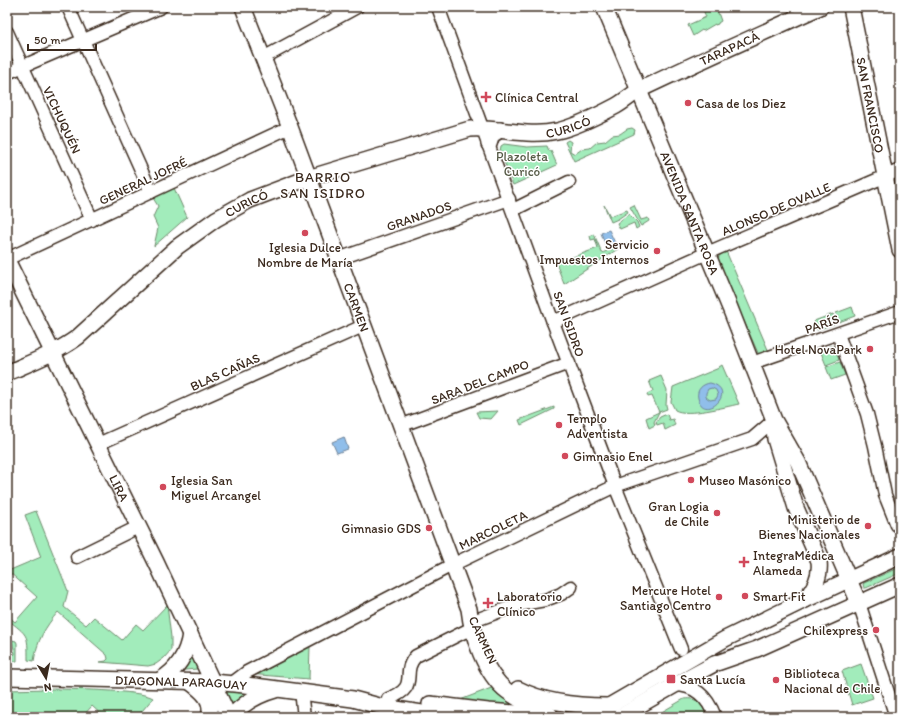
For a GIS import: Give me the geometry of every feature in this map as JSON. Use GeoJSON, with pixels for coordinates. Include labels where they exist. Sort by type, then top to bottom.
{"type":"FeatureCollection","features":[{"type":"Feature","properties":{"kind":"main road","name":"CARMEN"},"geometry":{"type":"LineString","coordinates":[[243,7],[290,126],[472,619],[485,664],[499,684],[514,696],[551,716]]}},
{"type":"Feature","properties":{"kind":"main road","name":"AVENIDA SANTA ROSA"},"geometry":{"type":"LineString","coordinates":[[604,7],[707,253],[774,420],[798,462],[859,603]]}},
{"type":"Feature","properties":{"kind":"main road","name":"TARAPACÁ"},"geometry":{"type":"LineString","coordinates":[[639,90],[820,7]]}},
{"type":"Feature","properties":{"kind":"main road","name":"SAN FRANCISCO"},"geometry":{"type":"LineString","coordinates":[[851,7],[900,250]]}},
{"type":"Feature","properties":{"kind":"main road","name":"CURICÓ"},"geometry":{"type":"LineString","coordinates":[[7,373],[53,353],[78,337],[192,235],[216,219],[250,200],[308,178],[470,129],[483,128],[534,134],[569,128],[616,105],[639,90]]}},
{"type":"Feature","properties":{"kind":"main road"},"geometry":{"type":"LineString","coordinates":[[616,105],[633,107],[649,116]]}},
{"type":"Feature","properties":{"kind":"main road"},"geometry":{"type":"LineString","coordinates":[[489,144],[492,135],[500,130]]}},
{"type":"Feature","properties":{"kind":"main road","name":"LIRA"},"geometry":{"type":"LineString","coordinates":[[7,259],[230,717]]}},
{"type":"Feature","properties":{"kind":"main road","name":"AVENIDA SANTA ROSA"},"geometry":{"type":"LineString","coordinates":[[774,420],[773,430],[775,439],[796,508],[818,558],[820,566],[818,579],[805,600]]}},
{"type":"Feature","properties":{"kind":"main road"},"geometry":{"type":"LineString","coordinates":[[590,717],[725,639],[900,556]]}},
{"type":"Feature","properties":{"kind":"main road"},"geometry":{"type":"LineString","coordinates":[[619,717],[714,664],[757,649],[900,585]]}},
{"type":"Feature","properties":{"kind":"main road","name":"CARMEN"},"geometry":{"type":"LineString","coordinates":[[472,619],[496,668],[505,679],[516,687],[539,697],[561,703],[587,706],[608,706]]}},
{"type":"Feature","properties":{"kind":"main road"},"geometry":{"type":"LineString","coordinates":[[160,680],[167,676],[178,665],[186,652],[190,634]]}},
{"type":"Feature","properties":{"kind":"main road","name":"DIAGONAL PARAGUAY"},"geometry":{"type":"LineString","coordinates":[[7,677],[213,682],[280,688],[353,700],[405,714],[448,717]]}},
{"type":"Feature","properties":{"kind":"main road"},"geometry":{"type":"LineString","coordinates":[[190,682],[204,693],[209,700],[211,708],[210,717]]}},
{"type":"Feature","properties":{"kind":"main road"},"geometry":{"type":"LineString","coordinates":[[230,717],[251,699],[280,688]]}},
{"type":"Feature","properties":{"kind":"main road","name":"DIAGONAL PARAGUAY"},"geometry":{"type":"LineString","coordinates":[[353,700],[388,699],[488,711],[551,716]]}},
{"type":"Feature","properties":{"kind":"street"},"geometry":{"type":"LineString","coordinates":[[68,7],[151,192]]}},
{"type":"Feature","properties":{"kind":"street"},"geometry":{"type":"LineString","coordinates":[[7,73],[161,7]]}},
{"type":"Feature","properties":{"kind":"street"},"geometry":{"type":"LineString","coordinates":[[263,58],[357,7]]}},
{"type":"Feature","properties":{"kind":"street","name":"SAN ISIDRO"},"geometry":{"type":"LineString","coordinates":[[438,7],[553,322],[615,486],[681,649]]}},
{"type":"Feature","properties":{"kind":"street","name":"VICHUQUÉN"},"geometry":{"type":"LineString","coordinates":[[7,32],[92,220]]}},
{"type":"Feature","properties":{"kind":"street","name":"GENERAL JOFRÉ"},"geometry":{"type":"LineString","coordinates":[[7,259],[290,126]]}},
{"type":"Feature","properties":{"kind":"street","name":"ALONSO DE OVALLE"},"geometry":{"type":"LineString","coordinates":[[553,322],[707,253],[900,170]]}},
{"type":"Feature","properties":{"kind":"street","name":"GRANADOS"},"geometry":{"type":"LineString","coordinates":[[338,259],[511,204],[569,182]]}},
{"type":"Feature","properties":{"kind":"street","name":"PARÍS"},"geometry":{"type":"LineString","coordinates":[[752,363],[900,312]]}},
{"type":"Feature","properties":{"kind":"street","name":"BLAS CAÑAS"},"geometry":{"type":"LineString","coordinates":[[98,444],[363,326]]}},
{"type":"Feature","properties":{"kind":"street"},"geometry":{"type":"LineString","coordinates":[[838,334],[867,414],[885,495],[897,525]]}},
{"type":"Feature","properties":{"kind":"street","name":"SARA DEL CAMPO"},"geometry":{"type":"LineString","coordinates":[[400,426],[569,363]]}},
{"type":"Feature","properties":{"kind":"street","name":"MARCOLETA"},"geometry":{"type":"LineString","coordinates":[[230,684],[246,672],[452,565],[615,486],[752,439],[774,420]]}},
{"type":"Feature","properties":{"kind":"street"},"geometry":{"type":"LineString","coordinates":[[77,557],[138,527]]}},
{"type":"Feature","properties":{"kind":"street"},"geometry":{"type":"LineString","coordinates":[[388,699],[398,695],[406,688],[410,664],[416,656],[472,619],[517,605],[552,598],[571,587]]}},
{"type":"Feature","properties":{"kind":"street"},"geometry":{"type":"LineString","coordinates":[[859,603],[896,717]]}},
{"type":"Feature","properties":{"kind":"street"},"geometry":{"type":"LineString","coordinates":[[675,685],[690,687],[699,692],[708,702],[715,717]]}},
{"type":"Feature","properties":{"kind":"street"},"geometry":{"type":"LineString","coordinates":[[301,692],[304,717]]}},
{"type":"Feature","properties":{"kind":"green space"},"geometry":{"type":"Polygon","coordinates":[[[702,7],[716,7],[721,21],[718,24],[715,24],[703,31],[702,30],[693,36],[688,25],[706,17],[702,7]]]}},
{"type":"Feature","properties":{"kind":"green space"},"geometry":{"type":"Polygon","coordinates":[[[632,128],[635,130],[634,134],[574,161],[565,142],[568,140],[571,142],[570,151],[575,154],[582,149],[590,148],[597,142],[605,141],[612,135],[620,134],[627,129],[632,128]]]}},
{"type":"Feature","properties":{"kind":"green space","name":"Plazoleta Curicó"},"geometry":{"type":"Polygon","coordinates":[[[504,144],[527,147],[547,146],[549,151],[551,151],[557,165],[513,185],[500,151],[501,146],[504,144]]]}},
{"type":"Feature","properties":{"kind":"green space"},"geometry":{"type":"Polygon","coordinates":[[[174,188],[187,217],[154,246],[158,228],[153,217],[158,206],[153,198],[174,188]]]}},
{"type":"Feature","properties":{"kind":"green space"},"geometry":{"type":"Polygon","coordinates":[[[604,205],[610,216],[627,210],[628,212],[611,222],[604,205]]]}},
{"type":"Feature","properties":{"kind":"green space"},"geometry":{"type":"Polygon","coordinates":[[[634,205],[641,220],[648,218],[649,221],[641,226],[630,207],[634,205]]]}},
{"type":"Feature","properties":{"kind":"green space"},"geometry":{"type":"Polygon","coordinates":[[[629,214],[637,222],[639,227],[636,229],[634,223],[620,229],[617,223],[629,214]]]}},
{"type":"Feature","properties":{"kind":"green space"},"geometry":{"type":"Polygon","coordinates":[[[594,234],[602,253],[627,243],[564,284],[556,263],[598,248],[595,239],[591,240],[590,236],[594,234]]]}},
{"type":"Feature","properties":{"kind":"green space"},"geometry":{"type":"Polygon","coordinates":[[[726,251],[769,352],[760,355],[758,353],[718,262],[719,256],[726,251]]]}},
{"type":"Feature","properties":{"kind":"green space"},"geometry":{"type":"Polygon","coordinates":[[[852,307],[855,316],[839,322],[836,313],[852,307]]]}},
{"type":"Feature","properties":{"kind":"green space"},"geometry":{"type":"Polygon","coordinates":[[[833,314],[836,323],[817,330],[814,321],[833,314]]]}},
{"type":"Feature","properties":{"kind":"green space"},"geometry":{"type":"Polygon","coordinates":[[[832,346],[835,348],[839,360],[826,365],[820,350],[832,346]]]}},
{"type":"Feature","properties":{"kind":"green space"},"geometry":{"type":"Polygon","coordinates":[[[840,362],[845,375],[831,380],[826,367],[840,362]]]}},
{"type":"Feature","properties":{"kind":"green space"},"geometry":{"type":"Polygon","coordinates":[[[722,365],[739,404],[697,412],[681,412],[675,410],[671,402],[673,387],[719,368],[722,365]]]}},
{"type":"Feature","properties":{"kind":"green space"},"geometry":{"type":"Polygon","coordinates":[[[661,376],[667,390],[667,409],[659,412],[652,396],[648,397],[647,394],[653,391],[649,381],[661,376]]]}},
{"type":"Feature","properties":{"kind":"green space"},"geometry":{"type":"Polygon","coordinates":[[[554,407],[554,409],[521,425],[519,420],[554,407]]]}},
{"type":"Feature","properties":{"kind":"green space"},"geometry":{"type":"Polygon","coordinates":[[[498,411],[491,419],[479,418],[476,412],[498,411]]]}},
{"type":"Feature","properties":{"kind":"green space"},"geometry":{"type":"Polygon","coordinates":[[[659,412],[654,422],[655,425],[649,428],[646,418],[659,412]]]}},
{"type":"Feature","properties":{"kind":"green space"},"geometry":{"type":"Polygon","coordinates":[[[667,414],[669,420],[673,419],[675,425],[665,430],[663,423],[657,425],[656,422],[660,417],[667,414]]]}},
{"type":"Feature","properties":{"kind":"green space"},"geometry":{"type":"Polygon","coordinates":[[[36,511],[68,591],[64,607],[86,625],[94,617],[122,640],[136,624],[143,630],[167,605],[171,650],[164,658],[156,664],[148,666],[100,662],[108,659],[107,655],[58,612],[42,635],[37,647],[34,661],[28,660],[27,640],[23,632],[7,619],[7,615],[15,622],[37,597],[8,571],[41,557],[25,515],[36,511]]]}},
{"type":"Feature","properties":{"kind":"green space"},"geometry":{"type":"Polygon","coordinates":[[[900,567],[900,573],[864,588],[864,583],[900,567]]]}},
{"type":"Feature","properties":{"kind":"green space"},"geometry":{"type":"Polygon","coordinates":[[[12,640],[16,641],[17,643],[17,661],[7,661],[7,656],[15,654],[12,640]]]}},
{"type":"Feature","properties":{"kind":"green space"},"geometry":{"type":"Polygon","coordinates":[[[190,646],[199,666],[197,669],[174,671],[190,646]]]}},
{"type":"Feature","properties":{"kind":"green space"},"geometry":{"type":"Polygon","coordinates":[[[310,646],[309,679],[248,674],[310,646]]]}},
{"type":"Feature","properties":{"kind":"green space"},"geometry":{"type":"Polygon","coordinates":[[[861,664],[873,698],[852,705],[842,671],[861,664]]]}},
{"type":"Feature","properties":{"kind":"green space"},"geometry":{"type":"Polygon","coordinates":[[[494,687],[525,707],[456,700],[460,700],[494,687]]]}},
{"type":"Feature","properties":{"kind":"green space"},"geometry":{"type":"Polygon","coordinates":[[[48,689],[134,693],[153,698],[137,717],[104,717],[92,706],[82,717],[7,717],[7,690],[48,689]]]}},
{"type":"Feature","properties":{"kind":"green space"},"geometry":{"type":"Polygon","coordinates":[[[223,689],[256,694],[232,711],[223,689]]]}},
{"type":"Feature","properties":{"kind":"green space"},"geometry":{"type":"Polygon","coordinates":[[[684,699],[693,699],[699,703],[704,709],[707,717],[653,717],[684,699]]]}},
{"type":"Feature","properties":{"kind":"water"},"geometry":{"type":"Polygon","coordinates":[[[609,230],[616,245],[607,249],[601,233],[609,230]]]}},
{"type":"Feature","properties":{"kind":"water"},"geometry":{"type":"Polygon","coordinates":[[[710,383],[718,387],[722,392],[718,403],[707,408],[701,405],[698,398],[698,392],[710,383]],[[712,388],[708,389],[706,397],[710,400],[716,399],[718,395],[716,390],[712,388]]]}},
{"type":"Feature","properties":{"kind":"water"},"geometry":{"type":"Polygon","coordinates":[[[344,437],[348,449],[337,453],[332,442],[344,437]]]}},
{"type":"Feature","properties":{"kind":"place","name":"Clínica Central"},"geometry":{"type":"Point","coordinates":[486,97]}},
{"type":"Feature","properties":{"kind":"place","name":"Casa de los Diez"},"geometry":{"type":"Point","coordinates":[688,103]}},
{"type":"Feature","properties":{"kind":"place","name":"Iglesia Dulce Nombre de María"},"geometry":{"type":"Point","coordinates":[305,233]}},
{"type":"Feature","properties":{"kind":"place","name":"Servicio Impuestos Internos"},"geometry":{"type":"Point","coordinates":[657,251]}},
{"type":"Feature","properties":{"kind":"place","name":"Hotel NovaPark"},"geometry":{"type":"Point","coordinates":[870,349]}},
{"type":"Feature","properties":{"kind":"place","name":"Templo Adventista"},"geometry":{"type":"Point","coordinates":[559,425]}},
{"type":"Feature","properties":{"kind":"place","name":"Gimnasio Enel"},"geometry":{"type":"Point","coordinates":[565,456]}},
{"type":"Feature","properties":{"kind":"place","name":"Museo Masónico"},"geometry":{"type":"Point","coordinates":[691,480]}},
{"type":"Feature","properties":{"kind":"place","name":"Iglesia San Miguel Arcangel"},"geometry":{"type":"Point","coordinates":[163,487]}},
{"type":"Feature","properties":{"kind":"place","name":"Gran Logia de Chile"},"geometry":{"type":"Point","coordinates":[717,513]}},
{"type":"Feature","properties":{"kind":"place","name":"Ministerio de Bienes Nacionales"},"geometry":{"type":"Point","coordinates":[868,526]}},
{"type":"Feature","properties":{"kind":"place","name":"Gimnasio GDS"},"geometry":{"type":"Point","coordinates":[429,528]}},
{"type":"Feature","properties":{"kind":"place","name":"IntegraMédica Alameda"},"geometry":{"type":"Point","coordinates":[744,562]}},
{"type":"Feature","properties":{"kind":"place","name":"Smart Fit"},"geometry":{"type":"Point","coordinates":[745,596]}},
{"type":"Feature","properties":{"kind":"place","name":"Mercure Hotel Santiago Centro"},"geometry":{"type":"Point","coordinates":[719,597]}},
{"type":"Feature","properties":{"kind":"place","name":"Laboratorio Clínico"},"geometry":{"type":"Point","coordinates":[488,603]}},
{"type":"Feature","properties":{"kind":"place","name":"Chilexpress"},"geometry":{"type":"Point","coordinates":[876,630]}},
{"type":"Feature","properties":{"kind":"place","name":"Santa Lucía"},"geometry":{"type":"Point","coordinates":[671,679]}},
{"type":"Feature","properties":{"kind":"place","name":"Biblioteca Nacional de Chile"},"geometry":{"type":"Point","coordinates":[776,680]}},
{"type":"Feature","properties":{"kind":"district","name":"BARRIO SAN ISIDRO"},"geometry":{"type":"Point","coordinates":[323,186]}}]}
